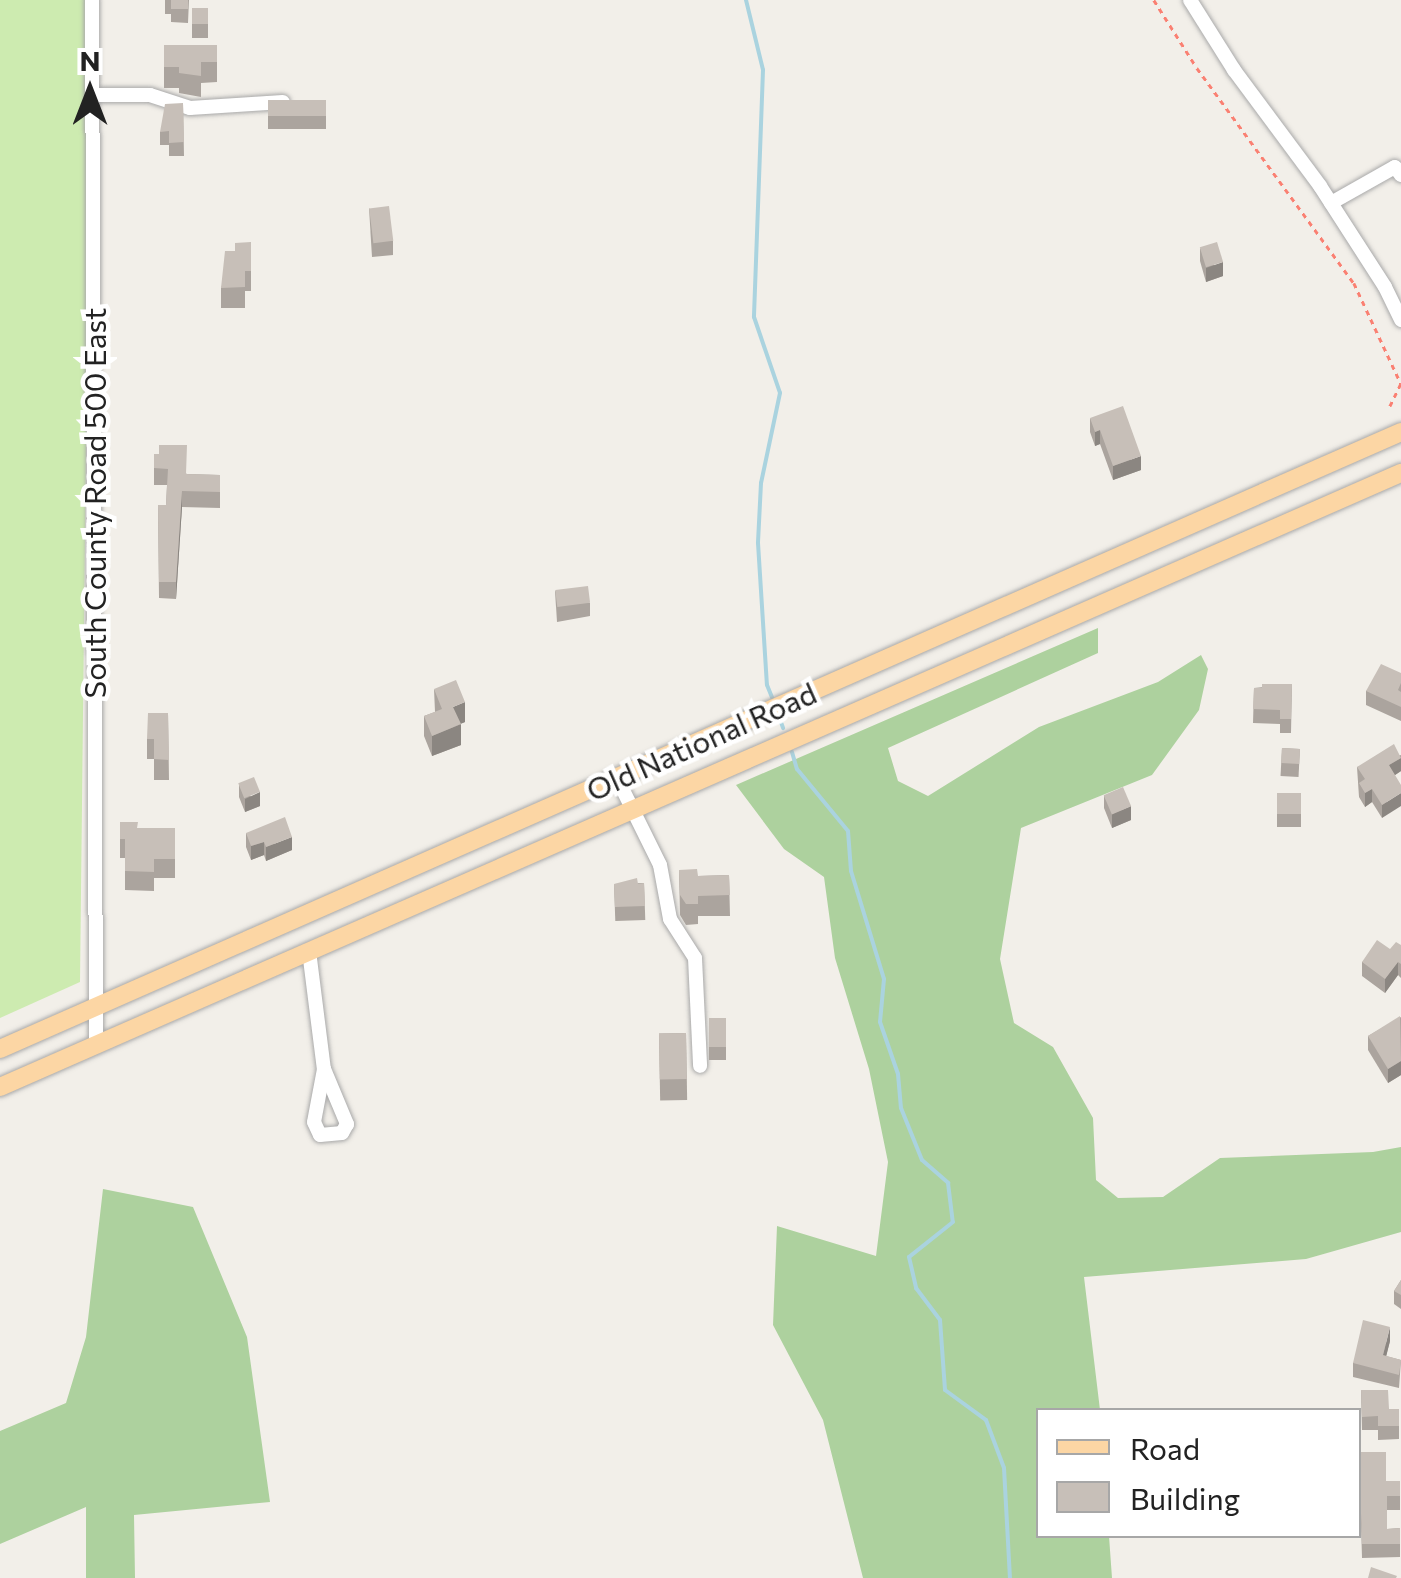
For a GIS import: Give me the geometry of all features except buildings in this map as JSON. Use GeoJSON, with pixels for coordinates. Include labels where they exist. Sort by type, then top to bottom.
{"type":"FeatureCollection","features":[{"type":"Feature","properties":{"kind":"main road","name":"Old National Road"},"geometry":{"type":"LineString","coordinates":[[0,1049],[1401,432]]}},
{"type":"Feature","properties":{"kind":"main road","name":"Old National Road"},"geometry":{"type":"LineString","coordinates":[[0,1087],[634,806],[1401,474]]}},
{"type":"Feature","properties":{"kind":"street","name":"South County Road 500 East"},"geometry":{"type":"LineString","coordinates":[[92,0],[96,1045]]}},
{"type":"Feature","properties":{"kind":"street"},"geometry":{"type":"LineString","coordinates":[[1190,0],[1234,70],[1331,202],[1385,286],[1401,320]]}},
{"type":"Feature","properties":{"kind":"street"},"geometry":{"type":"LineString","coordinates":[[92,94],[150,95],[190,108],[300,101]]}},
{"type":"Feature","properties":{"kind":"street"},"geometry":{"type":"LineString","coordinates":[[1331,202],[1394,167],[1401,175]]}},
{"type":"Feature","properties":{"kind":"street"},"geometry":{"type":"LineString","coordinates":[[617,778],[660,864],[670,919],[695,958],[700,1066]]}},
{"type":"Feature","properties":{"kind":"street"},"geometry":{"type":"LineString","coordinates":[[310,952],[324,1070]]}},
{"type":"Feature","properties":{"kind":"path"},"geometry":{"type":"LineString","coordinates":[[1154,0],[1197,68],[1354,283],[1401,384],[1390,407]]}},
{"type":"Feature","properties":{"kind":"green space"},"geometry":{"type":"Polygon","coordinates":[[[0,0],[91,0],[80,982],[0,1018],[0,0]]]}},
{"type":"Feature","properties":{"kind":"green space"},"geometry":{"type":"Polygon","coordinates":[[[1098,628],[1098,653],[888,748],[898,781],[928,796],[1039,727],[1158,682],[1201,655],[1208,669],[1199,710],[1152,775],[1021,828],[1000,959],[1014,1023],[1053,1047],[1093,1118],[1096,1180],[1118,1198],[1163,1197],[1220,1158],[1373,1152],[1401,1147],[1401,1232],[1306,1259],[1084,1277],[1100,1408],[1036,1408],[1036,1538],[1109,1538],[1112,1578],[863,1578],[823,1420],[773,1325],[777,1226],[876,1256],[888,1162],[869,1069],[835,958],[824,877],[784,849],[736,785],[1098,628]]]}},
{"type":"Feature","properties":{"kind":"green space"},"geometry":{"type":"Polygon","coordinates":[[[103,1189],[193,1207],[247,1337],[270,1502],[134,1515],[135,1578],[86,1578],[86,1507],[0,1544],[0,1431],[66,1403],[86,1337],[103,1189]]]}},
{"type":"Feature","properties":{"kind":"waterway"},"geometry":{"type":"LineString","coordinates":[[746,0],[763,70],[754,317],[780,393],[761,483],[758,543],[767,685],[773,700]]}},
{"type":"Feature","properties":{"kind":"waterway"},"geometry":{"type":"LineString","coordinates":[[778,714],[783,728]]}},
{"type":"Feature","properties":{"kind":"waterway"},"geometry":{"type":"LineString","coordinates":[[792,752],[797,769],[848,831],[851,871],[884,979],[880,1022],[898,1074],[901,1108],[922,1160],[948,1183],[953,1222],[909,1257],[916,1288],[940,1320],[945,1390],[986,1420],[1004,1468],[1010,1578]]}}]}
